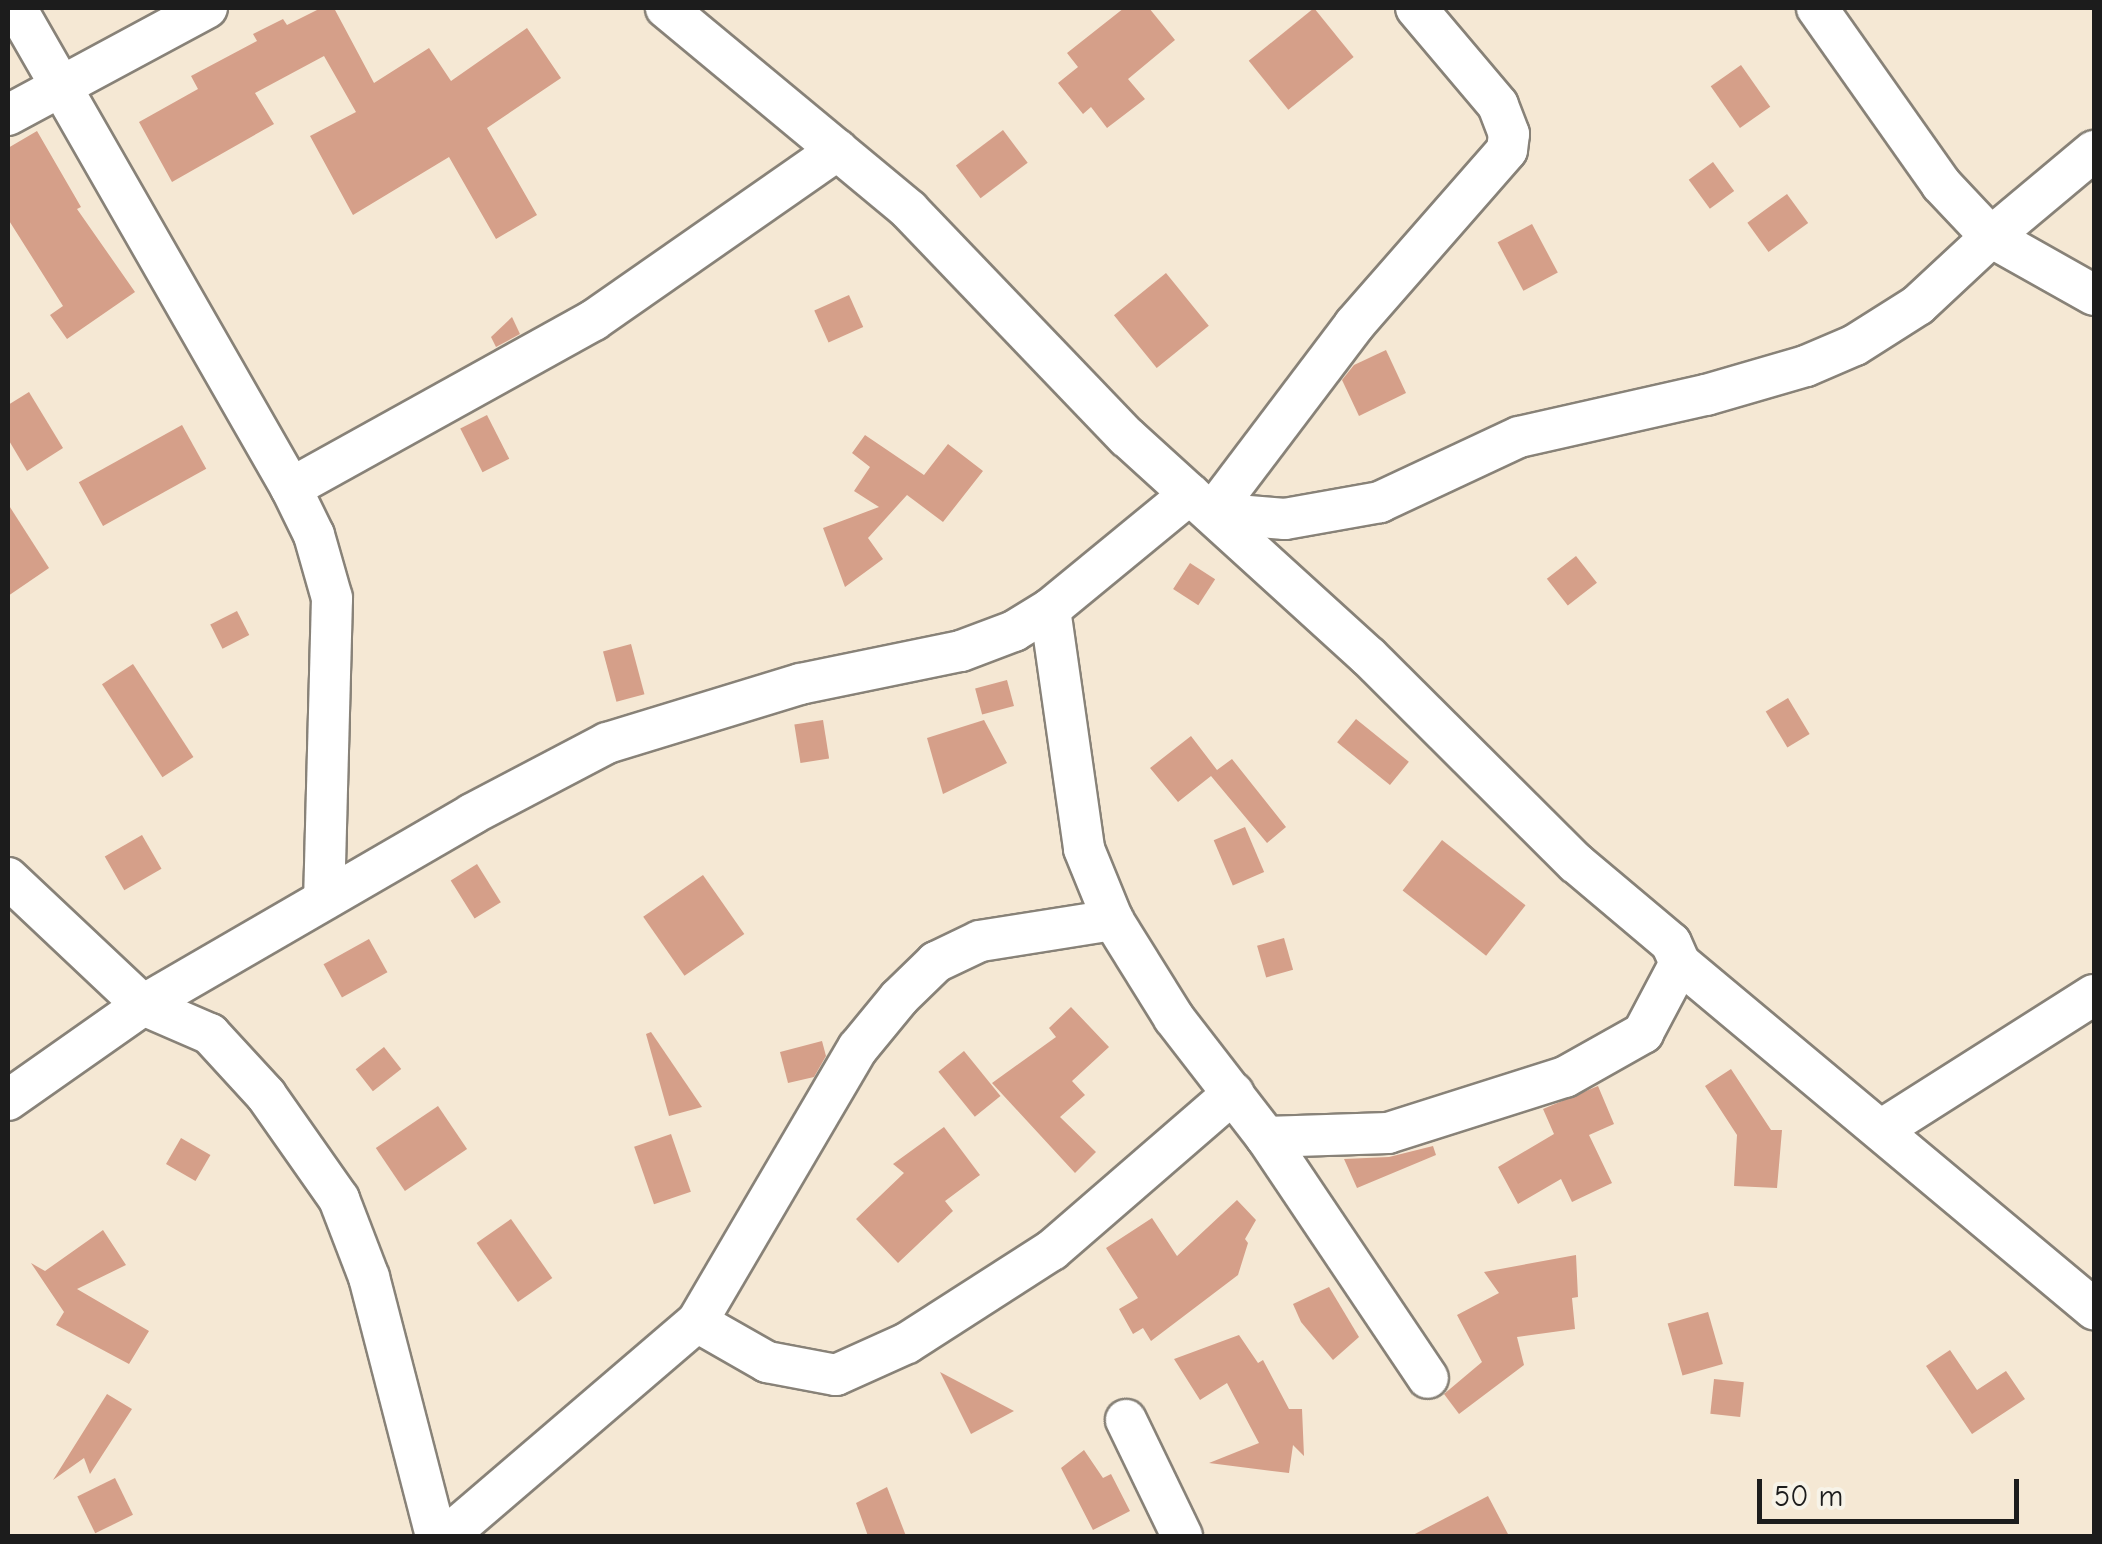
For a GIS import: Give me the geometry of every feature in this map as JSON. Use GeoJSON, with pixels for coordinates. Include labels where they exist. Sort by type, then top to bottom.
{"type":"FeatureCollection","features":[{"type":"Feature","properties":{"kind":"street"},"geometry":{"type":"LineString","coordinates":[[16,8],[291,488],[314,535],[332,598],[324,899]]}},
{"type":"Feature","properties":{"kind":"street"},"geometry":{"type":"LineString","coordinates":[[8,114],[208,8]]}},
{"type":"Feature","properties":{"kind":"street"},"geometry":{"type":"LineString","coordinates":[[666,8],[909,210],[1127,437],[1369,658],[1576,863],[1671,942],[1680,963],[2094,1309]]}},
{"type":"Feature","properties":{"kind":"street"},"geometry":{"type":"LineString","coordinates":[[1817,8],[1940,184],[1991,237],[2094,296]]}},
{"type":"Feature","properties":{"kind":"street"},"geometry":{"type":"LineString","coordinates":[[8,1100],[143,1005],[607,742],[800,684],[961,651],[1014,631],[1201,504],[1508,150],[1509,134],[1498,105],[1424,10]]}},
{"type":"Feature","properties":{"kind":"street"},"geometry":{"type":"LineString","coordinates":[[291,488],[594,320],[838,150]]}},
{"type":"Feature","properties":{"kind":"street"},"geometry":{"type":"LineString","coordinates":[[1201,504],[1284,519],[1380,502],[1519,437],[1706,395],[1806,366],[1855,345],[1918,305],[1991,237],[2094,151]]}},
{"type":"Feature","properties":{"kind":"street"},"geometry":{"type":"LineString","coordinates":[[1050,609],[1076,813],[1084,849],[1113,920],[1174,1018],[1266,1137],[1428,1378]]}},
{"type":"Feature","properties":{"kind":"street"},"geometry":{"type":"LineString","coordinates":[[8,878],[143,1005],[210,1034],[266,1095],[339,1199],[369,1277],[436,1536]]}},
{"type":"Feature","properties":{"kind":"street"},"geometry":{"type":"LineString","coordinates":[[447,1536],[697,1322],[858,1048],[899,998],[936,962],[980,941],[1113,920]]}},
{"type":"Feature","properties":{"kind":"street"},"geometry":{"type":"LineString","coordinates":[[1266,1137],[1388,1133],[1564,1077],[1643,1033],[1680,963]]}},
{"type":"Feature","properties":{"kind":"street"},"geometry":{"type":"LineString","coordinates":[[1881,1130],[2094,995]]}},
{"type":"Feature","properties":{"kind":"street"},"geometry":{"type":"LineString","coordinates":[[697,1322],[767,1362],[836,1376],[906,1344],[1052,1250],[1233,1093]]}},
{"type":"Feature","properties":{"kind":"street"},"geometry":{"type":"LineString","coordinates":[[1126,1420],[1182,1536]]}},
{"type":"Feature","properties":{"kind":"building"},"geometry":{"type":"Polygon","coordinates":[[[321,8],[334,8],[374,83],[429,48],[451,81],[527,28],[561,78],[487,128],[537,215],[496,239],[449,157],[353,215],[310,136],[356,112],[324,56],[255,93],[274,124],[172,182],[139,122],[198,89],[191,76],[257,41],[253,34],[283,19],[287,25],[321,8]]]}},
{"type":"Feature","properties":{"kind":"building"},"geometry":{"type":"Polygon","coordinates":[[[1124,8],[1149,8],[1175,40],[1128,79],[1145,99],[1107,128],[1091,107],[1083,114],[1058,83],[1078,67],[1067,53],[1124,8]]]}},
{"type":"Feature","properties":{"kind":"building"},"geometry":{"type":"Polygon","coordinates":[[[1314,8],[1354,57],[1288,110],[1249,61],[1314,8]]]}},
{"type":"Feature","properties":{"kind":"building"},"geometry":{"type":"Polygon","coordinates":[[[1741,65],[1770,107],[1740,128],[1711,86],[1741,65]]]}},
{"type":"Feature","properties":{"kind":"building"},"geometry":{"type":"Polygon","coordinates":[[[1003,130],[1028,163],[981,198],[956,166],[1003,130]]]}},
{"type":"Feature","properties":{"kind":"building"},"geometry":{"type":"Polygon","coordinates":[[[37,131],[81,207],[77,209],[135,292],[67,339],[50,315],[63,306],[8,219],[8,148],[37,131]]]}},
{"type":"Feature","properties":{"kind":"building"},"geometry":{"type":"Polygon","coordinates":[[[1713,162],[1734,191],[1710,209],[1689,180],[1713,162]]]}},
{"type":"Feature","properties":{"kind":"building"},"geometry":{"type":"Polygon","coordinates":[[[1787,194],[1808,223],[1769,252],[1747,223],[1787,194]]]}},
{"type":"Feature","properties":{"kind":"building"},"geometry":{"type":"Polygon","coordinates":[[[1532,224],[1558,273],[1523,291],[1498,242],[1532,224]]]}},
{"type":"Feature","properties":{"kind":"building"},"geometry":{"type":"Polygon","coordinates":[[[1166,273],[1209,326],[1157,368],[1114,315],[1166,273]]]}},
{"type":"Feature","properties":{"kind":"building"},"geometry":{"type":"Polygon","coordinates":[[[849,295],[863,327],[829,342],[814,310],[849,295]]]}},
{"type":"Feature","properties":{"kind":"building"},"geometry":{"type":"Polygon","coordinates":[[[512,317],[520,334],[496,347],[491,337],[512,317]]]}},
{"type":"Feature","properties":{"kind":"building"},"geometry":{"type":"Polygon","coordinates":[[[1386,350],[1406,393],[1359,416],[1342,380],[1354,365],[1386,350]]]}},
{"type":"Feature","properties":{"kind":"building"},"geometry":{"type":"Polygon","coordinates":[[[29,392],[63,448],[27,471],[8,439],[8,405],[29,392]]]}},
{"type":"Feature","properties":{"kind":"building"},"geometry":{"type":"Polygon","coordinates":[[[487,415],[509,459],[483,472],[460,429],[487,415]]]}},
{"type":"Feature","properties":{"kind":"building"},"geometry":{"type":"Polygon","coordinates":[[[182,425],[206,469],[103,526],[79,482],[182,425]]]}},
{"type":"Feature","properties":{"kind":"building"},"geometry":{"type":"Polygon","coordinates":[[[865,435],[924,475],[948,444],[983,471],[943,522],[907,495],[868,538],[883,559],[845,587],[823,528],[879,507],[854,491],[870,467],[852,453],[865,435]]]}},
{"type":"Feature","properties":{"kind":"building"},"geometry":{"type":"Polygon","coordinates":[[[8,504],[49,568],[8,596],[8,504]]]}},
{"type":"Feature","properties":{"kind":"building"},"geometry":{"type":"Polygon","coordinates":[[[1576,556],[1597,583],[1568,606],[1547,579],[1576,556]]]}},
{"type":"Feature","properties":{"kind":"building"},"geometry":{"type":"Polygon","coordinates":[[[1190,563],[1215,579],[1198,605],[1173,589],[1190,563]]]}},
{"type":"Feature","properties":{"kind":"building"},"geometry":{"type":"Polygon","coordinates":[[[237,611],[249,635],[223,649],[210,625],[237,611]]]}},
{"type":"Feature","properties":{"kind":"building"},"geometry":{"type":"Polygon","coordinates":[[[631,644],[644,694],[616,702],[603,652],[631,644]]]}},
{"type":"Feature","properties":{"kind":"building"},"geometry":{"type":"Polygon","coordinates":[[[133,664],[193,757],[162,777],[102,684],[133,664]]]}},
{"type":"Feature","properties":{"kind":"building"},"geometry":{"type":"Polygon","coordinates":[[[1007,680],[1014,706],[982,715],[975,689],[1007,680]]]}},
{"type":"Feature","properties":{"kind":"building"},"geometry":{"type":"Polygon","coordinates":[[[1788,698],[1810,734],[1787,747],[1766,711],[1788,698]]]}},
{"type":"Feature","properties":{"kind":"building"},"geometry":{"type":"Polygon","coordinates":[[[1356,719],[1409,762],[1390,785],[1337,742],[1356,719]]]}},
{"type":"Feature","properties":{"kind":"building"},"geometry":{"type":"Polygon","coordinates":[[[823,720],[829,759],[800,763],[794,725],[823,720]]]}},
{"type":"Feature","properties":{"kind":"building"},"geometry":{"type":"Polygon","coordinates":[[[984,720],[1007,763],[943,794],[927,738],[984,720]]]}},
{"type":"Feature","properties":{"kind":"building"},"geometry":{"type":"Polygon","coordinates":[[[1191,736],[1217,770],[1232,759],[1286,827],[1267,843],[1211,776],[1178,802],[1150,768],[1191,736]]]}},
{"type":"Feature","properties":{"kind":"building"},"geometry":{"type":"Polygon","coordinates":[[[1245,827],[1264,872],[1233,885],[1214,840],[1245,827]]]}},
{"type":"Feature","properties":{"kind":"building"},"geometry":{"type":"Polygon","coordinates":[[[142,835],[162,869],[124,890],[105,856],[142,835]]]}},
{"type":"Feature","properties":{"kind":"building"},"geometry":{"type":"Polygon","coordinates":[[[1442,840],[1526,905],[1486,956],[1403,890],[1442,840]]]}},
{"type":"Feature","properties":{"kind":"building"},"geometry":{"type":"Polygon","coordinates":[[[477,864],[501,902],[475,919],[451,880],[477,864]]]}},
{"type":"Feature","properties":{"kind":"building"},"geometry":{"type":"Polygon","coordinates":[[[703,875],[744,934],[684,976],[643,917],[703,875]]]}},
{"type":"Feature","properties":{"kind":"building"},"geometry":{"type":"Polygon","coordinates":[[[1284,938],[1293,970],[1266,977],[1257,946],[1284,938]]]}},
{"type":"Feature","properties":{"kind":"building"},"geometry":{"type":"Polygon","coordinates":[[[369,939],[387,972],[342,997],[324,964],[369,939]]]}},
{"type":"Feature","properties":{"kind":"building"},"geometry":{"type":"Polygon","coordinates":[[[1071,1007],[1109,1047],[1072,1081],[1085,1095],[1060,1117],[1096,1152],[1075,1173],[992,1083],[1056,1037],[1049,1028],[1071,1007]]]}},
{"type":"Feature","properties":{"kind":"building"},"geometry":{"type":"Polygon","coordinates":[[[651,1032],[702,1107],[669,1116],[646,1034],[651,1032]]]}},
{"type":"Feature","properties":{"kind":"building"},"geometry":{"type":"Polygon","coordinates":[[[822,1041],[826,1056],[814,1077],[788,1083],[780,1052],[822,1041]]]}},
{"type":"Feature","properties":{"kind":"building"},"geometry":{"type":"Polygon","coordinates":[[[384,1047],[401,1069],[373,1091],[356,1069],[384,1047]]]}},
{"type":"Feature","properties":{"kind":"building"},"geometry":{"type":"Polygon","coordinates":[[[964,1051],[1001,1096],[975,1117],[938,1072],[964,1051]]]}},
{"type":"Feature","properties":{"kind":"building"},"geometry":{"type":"Polygon","coordinates":[[[1731,1069],[1771,1130],[1782,1130],[1777,1188],[1734,1186],[1737,1135],[1705,1086],[1731,1069]]]}},
{"type":"Feature","properties":{"kind":"building"},"geometry":{"type":"Polygon","coordinates":[[[1598,1086],[1614,1124],[1589,1135],[1612,1183],[1572,1202],[1561,1179],[1518,1204],[1498,1167],[1554,1134],[1543,1109],[1598,1086]]]}},
{"type":"Feature","properties":{"kind":"building"},"geometry":{"type":"Polygon","coordinates":[[[438,1106],[467,1149],[405,1191],[376,1148],[438,1106]]]}},
{"type":"Feature","properties":{"kind":"building"},"geometry":{"type":"Polygon","coordinates":[[[944,1127],[980,1175],[945,1201],[953,1211],[898,1263],[856,1219],[904,1173],[893,1164],[944,1127]]]}},
{"type":"Feature","properties":{"kind":"building"},"geometry":{"type":"Polygon","coordinates":[[[671,1134],[691,1192],[654,1204],[634,1147],[671,1134]]]}},
{"type":"Feature","properties":{"kind":"building"},"geometry":{"type":"Polygon","coordinates":[[[181,1138],[210,1155],[195,1181],[166,1164],[181,1138]]]}},
{"type":"Feature","properties":{"kind":"building"},"geometry":{"type":"Polygon","coordinates":[[[1433,1146],[1436,1155],[1357,1188],[1344,1159],[1389,1157],[1433,1146]]]}},
{"type":"Feature","properties":{"kind":"building"},"geometry":{"type":"Polygon","coordinates":[[[1237,1200],[1256,1220],[1245,1239],[1248,1243],[1238,1275],[1151,1341],[1143,1328],[1133,1334],[1119,1309],[1138,1298],[1106,1248],[1152,1218],[1177,1256],[1237,1200]]]}},
{"type":"Feature","properties":{"kind":"building"},"geometry":{"type":"Polygon","coordinates":[[[511,1219],[552,1278],[518,1302],[477,1243],[511,1219]]]}},
{"type":"Feature","properties":{"kind":"building"},"geometry":{"type":"Polygon","coordinates":[[[103,1230],[126,1265],[77,1289],[149,1331],[129,1364],[56,1325],[64,1312],[31,1263],[45,1271],[103,1230]]]}},
{"type":"Feature","properties":{"kind":"building"},"geometry":{"type":"Polygon","coordinates":[[[1576,1255],[1578,1297],[1572,1298],[1575,1329],[1517,1337],[1524,1365],[1459,1414],[1444,1394],[1482,1362],[1457,1315],[1499,1293],[1484,1272],[1576,1255]]]}},
{"type":"Feature","properties":{"kind":"building"},"geometry":{"type":"Polygon","coordinates":[[[1329,1287],[1359,1337],[1333,1360],[1301,1322],[1293,1304],[1329,1287]]]}},
{"type":"Feature","properties":{"kind":"building"},"geometry":{"type":"Polygon","coordinates":[[[1708,1312],[1723,1364],[1683,1375],[1668,1324],[1708,1312]]]}},
{"type":"Feature","properties":{"kind":"building"},"geometry":{"type":"Polygon","coordinates":[[[1239,1335],[1258,1363],[1263,1360],[1289,1409],[1302,1409],[1304,1456],[1293,1445],[1289,1473],[1209,1463],[1259,1443],[1227,1383],[1200,1400],[1174,1359],[1239,1335]]]}},
{"type":"Feature","properties":{"kind":"building"},"geometry":{"type":"Polygon","coordinates":[[[1950,1350],[1977,1390],[2006,1371],[2025,1399],[1972,1434],[1926,1366],[1950,1350]]]}},
{"type":"Feature","properties":{"kind":"building"},"geometry":{"type":"Polygon","coordinates":[[[940,1372],[1014,1411],[971,1434],[940,1372]]]}},
{"type":"Feature","properties":{"kind":"building"},"geometry":{"type":"Polygon","coordinates":[[[1714,1379],[1744,1382],[1740,1417],[1710,1414],[1714,1379]]]}},
{"type":"Feature","properties":{"kind":"building"},"geometry":{"type":"Polygon","coordinates":[[[107,1394],[132,1409],[90,1474],[84,1458],[53,1480],[107,1394]]]}},
{"type":"Feature","properties":{"kind":"building"},"geometry":{"type":"Polygon","coordinates":[[[1084,1450],[1103,1478],[1111,1474],[1130,1511],[1093,1530],[1061,1468],[1084,1450]]]}},
{"type":"Feature","properties":{"kind":"building"},"geometry":{"type":"Polygon","coordinates":[[[115,1478],[133,1515],[95,1533],[77,1496],[115,1478]]]}},
{"type":"Feature","properties":{"kind":"building"},"geometry":{"type":"Polygon","coordinates":[[[887,1487],[906,1536],[868,1536],[856,1503],[887,1487]]]}},
{"type":"Feature","properties":{"kind":"building"},"geometry":{"type":"Polygon","coordinates":[[[1488,1496],[1509,1536],[1411,1536],[1488,1496]]]}}]}
